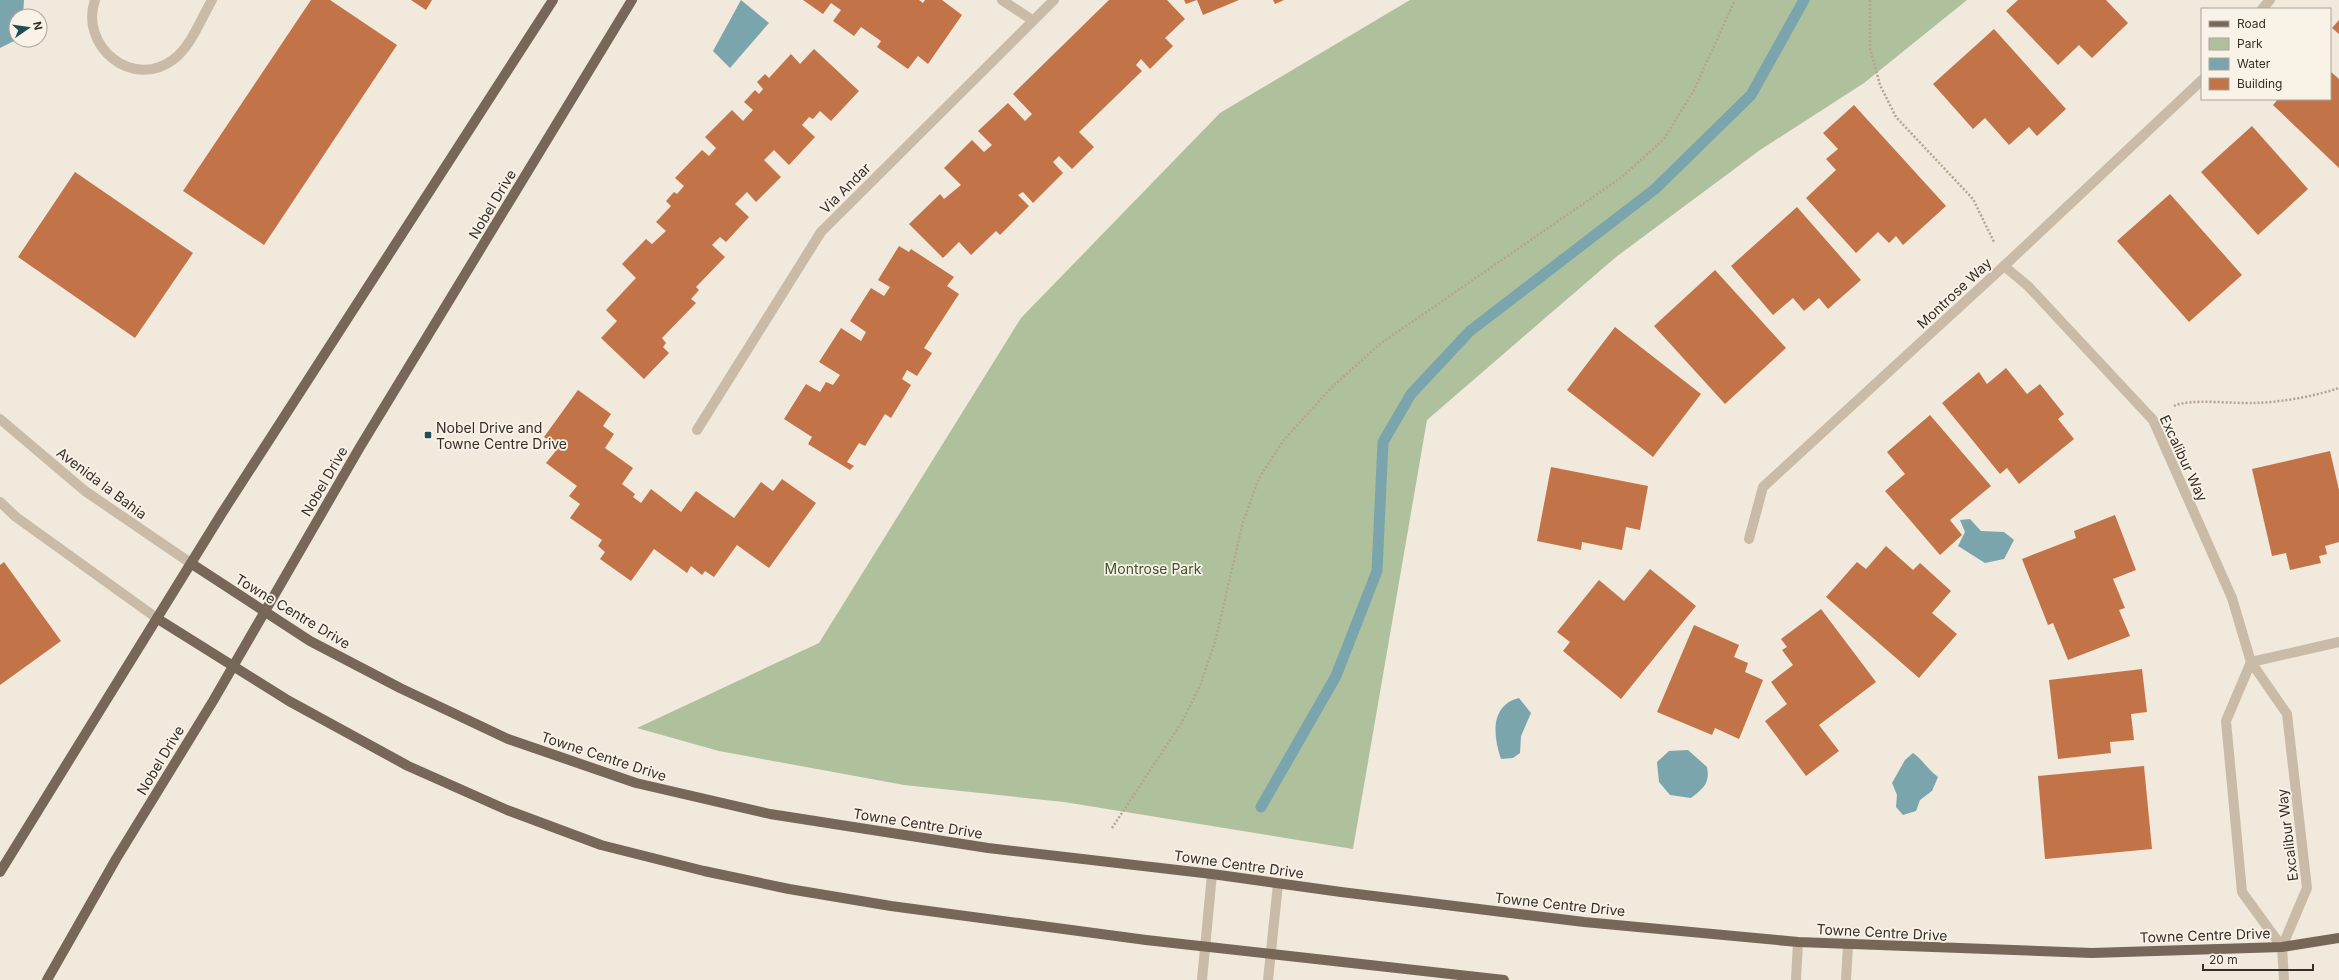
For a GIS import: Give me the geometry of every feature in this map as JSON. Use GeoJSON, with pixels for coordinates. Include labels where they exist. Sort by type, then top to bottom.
{"type":"FeatureCollection","features":[{"type":"Feature","properties":{"kind":"main road"},"geometry":{"type":"LineString","coordinates":[[0,872],[158,619],[222,513],[553,0]]}},
{"type":"Feature","properties":{"kind":"main road","name":"Nobel Drive"},"geometry":{"type":"LineString","coordinates":[[47,980],[116,859],[234,665],[360,448],[632,0]]}},
{"type":"Feature","properties":{"kind":"main road","name":"Towne Centre Drive"},"geometry":{"type":"LineString","coordinates":[[192,564],[310,641],[400,688],[508,740],[636,783],[770,814],[988,848],[1212,874],[1278,884],[1584,922],[1848,946],[2092,953],[2282,947],[2339,938]]}},
{"type":"Feature","properties":{"kind":"main road"},"geometry":{"type":"LineString","coordinates":[[158,619],[234,665],[289,701],[408,766],[507,810],[601,845],[704,871],[812,893],[898,907],[1131,938],[1206,945],[1504,980]]}},
{"type":"Feature","properties":{"kind":"street"},"geometry":{"type":"LineString","coordinates":[[95,0],[91,18],[93,29],[99,45],[110,59],[126,67],[141,70],[158,68],[174,59],[186,46],[212,0]]}},
{"type":"Feature","properties":{"kind":"street"},"geometry":{"type":"LineString","coordinates":[[1002,0],[1032,20]]}},
{"type":"Feature","properties":{"kind":"street","name":"Via Andar"},"geometry":{"type":"LineString","coordinates":[[697,430],[821,232],[1032,20],[1054,0]]}},
{"type":"Feature","properties":{"kind":"street"},"geometry":{"type":"LineString","coordinates":[[2263,8],[2270,0]]}},
{"type":"Feature","properties":{"kind":"street","name":"Montrose Way"},"geometry":{"type":"LineString","coordinates":[[1749,539],[1764,487],[2004,266],[2201,81]]}},
{"type":"Feature","properties":{"kind":"street","name":"Excalibur Way"},"geometry":{"type":"LineString","coordinates":[[2004,266],[2028,286],[2153,420],[2232,598],[2251,662],[2287,714],[2307,888],[2282,947]]}},
{"type":"Feature","properties":{"kind":"street","name":"Avenida la Bahia"},"geometry":{"type":"LineString","coordinates":[[0,418],[85,491],[192,564]]}},
{"type":"Feature","properties":{"kind":"street"},"geometry":{"type":"LineString","coordinates":[[0,502],[16,517],[158,619]]}},
{"type":"Feature","properties":{"kind":"street"},"geometry":{"type":"LineString","coordinates":[[2284,980],[2282,947],[2242,892],[2226,720],[2251,662],[2339,642]]}},
{"type":"Feature","properties":{"kind":"street"},"geometry":{"type":"LineString","coordinates":[[1202,980],[1212,874]]}},
{"type":"Feature","properties":{"kind":"street"},"geometry":{"type":"LineString","coordinates":[[1268,980],[1278,884]]}},
{"type":"Feature","properties":{"kind":"street"},"geometry":{"type":"LineString","coordinates":[[1796,980],[1798,942]]}},
{"type":"Feature","properties":{"kind":"street"},"geometry":{"type":"LineString","coordinates":[[1846,980],[1848,946]]}},
{"type":"Feature","properties":{"kind":"path"},"geometry":{"type":"LineString","coordinates":[[1112,828],[1182,722],[1200,686],[1215,642],[1243,522],[1259,478],[1283,441],[1332,387],[1380,344],[1622,177],[1664,139],[1694,90],[1735,0]]}},
{"type":"Feature","properties":{"kind":"path"},"geometry":{"type":"LineString","coordinates":[[1870,0],[1870,48],[1880,86],[1896,117],[1973,200],[2004,266]]}},
{"type":"Feature","properties":{"kind":"path"},"geometry":{"type":"LineString","coordinates":[[2153,420],[2176,405],[2201,402],[2255,403],[2319,395],[2339,388]]}},
{"type":"Feature","properties":{"kind":"green space","name":"Montrose Park"},"geometry":{"type":"Polygon","coordinates":[[[1410,0],[1967,0],[1864,83],[1760,150],[1616,257],[1427,420],[1353,849],[1064,802],[904,785],[719,751],[637,728],[819,643],[1021,318],[1220,113],[1410,0]]]}},
{"type":"Feature","properties":{"kind":"water"},"geometry":{"type":"Polygon","coordinates":[[[0,0],[24,0],[24,8],[8,8],[8,44],[0,48],[0,0]]]}},
{"type":"Feature","properties":{"kind":"water"},"geometry":{"type":"Polygon","coordinates":[[[741,0],[769,23],[730,68],[713,51],[741,0]]]}},
{"type":"Feature","properties":{"kind":"water"},"geometry":{"type":"Polygon","coordinates":[[[1970,519],[1981,531],[2004,532],[2014,540],[2004,559],[1985,563],[1958,546],[1965,532],[1960,520],[1970,519]]]}},
{"type":"Feature","properties":{"kind":"water"},"geometry":{"type":"Polygon","coordinates":[[[1519,698],[1531,713],[1521,736],[1520,753],[1513,758],[1501,759],[1496,741],[1496,722],[1498,714],[1503,707],[1519,698]]]}},
{"type":"Feature","properties":{"kind":"water"},"geometry":{"type":"Polygon","coordinates":[[[1688,750],[1707,767],[1707,781],[1703,788],[1691,798],[1670,795],[1659,782],[1657,762],[1669,751],[1688,750]]]}},
{"type":"Feature","properties":{"kind":"water"},"geometry":{"type":"Polygon","coordinates":[[[1913,753],[1938,777],[1932,791],[1920,800],[1916,811],[1903,815],[1896,807],[1897,795],[1892,783],[1905,760],[1913,753]]]}},
{"type":"Feature","properties":{"kind":"building"},"geometry":{"type":"Polygon","coordinates":[[[311,0],[330,0],[397,45],[264,245],[183,191],[311,0]]]}},
{"type":"Feature","properties":{"kind":"building"},"geometry":{"type":"Polygon","coordinates":[[[411,0],[432,0],[426,10],[411,0]]]}},
{"type":"Feature","properties":{"kind":"building"},"geometry":{"type":"Polygon","coordinates":[[[803,0],[919,0],[923,3],[925,0],[942,0],[962,15],[928,64],[918,56],[908,69],[877,47],[881,41],[861,27],[854,36],[833,21],[841,10],[831,3],[823,14],[803,0]]]}},
{"type":"Feature","properties":{"kind":"building"},"geometry":{"type":"Polygon","coordinates":[[[1109,0],[1167,0],[1185,19],[1165,38],[1173,46],[1150,69],[1141,59],[1136,65],[1142,71],[1079,132],[1094,147],[1072,169],[1059,156],[1053,162],[1063,173],[1033,203],[1023,192],[1018,195],[1029,206],[1000,235],[996,231],[971,255],[959,242],[943,258],[909,224],[940,194],[944,199],[961,185],[944,168],[972,140],[984,152],[992,145],[978,131],[1008,103],[1025,121],[1032,114],[1013,94],[1109,0]]]}},
{"type":"Feature","properties":{"kind":"building"},"geometry":{"type":"Polygon","coordinates":[[[1184,0],[1197,0],[1186,4],[1184,0]]]}},
{"type":"Feature","properties":{"kind":"building"},"geometry":{"type":"Polygon","coordinates":[[[1197,0],[1239,0],[1203,15],[1197,0]]]}},
{"type":"Feature","properties":{"kind":"building"},"geometry":{"type":"Polygon","coordinates":[[[1273,0],[1284,0],[1275,4],[1273,0]]]}},
{"type":"Feature","properties":{"kind":"building"},"geometry":{"type":"Polygon","coordinates":[[[2018,0],[2106,0],[2128,23],[2092,58],[2079,45],[2058,65],[2006,11],[2018,0]]]}},
{"type":"Feature","properties":{"kind":"building"},"geometry":{"type":"Polygon","coordinates":[[[2339,20],[2339,34],[2332,28],[2339,20]]]}},
{"type":"Feature","properties":{"kind":"building"},"geometry":{"type":"Polygon","coordinates":[[[1994,29],[2066,109],[2037,136],[2029,127],[2009,145],[1985,118],[1973,129],[1933,84],[1994,29]]]}},
{"type":"Feature","properties":{"kind":"building"},"geometry":{"type":"Polygon","coordinates":[[[814,49],[859,91],[831,121],[820,111],[813,119],[809,117],[802,125],[815,137],[789,165],[774,150],[764,160],[781,177],[756,202],[747,192],[735,204],[749,217],[726,242],[720,237],[712,245],[725,257],[696,287],[699,290],[691,299],[696,303],[662,338],[666,343],[663,347],[669,353],[644,379],[601,338],[617,321],[606,310],[636,278],[622,264],[646,239],[652,244],[666,231],[656,222],[671,206],[666,201],[674,192],[677,194],[684,186],[675,178],[702,150],[709,156],[716,148],[705,137],[732,110],[743,121],[753,110],[744,102],[755,90],[759,94],[763,89],[757,82],[765,74],[769,78],[791,54],[800,64],[814,49]]]}},
{"type":"Feature","properties":{"kind":"building"},"geometry":{"type":"Polygon","coordinates":[[[2331,72],[2339,79],[2339,168],[2273,105],[2277,100],[2331,100],[2331,72]]]}},
{"type":"Feature","properties":{"kind":"building"},"geometry":{"type":"Polygon","coordinates":[[[1854,105],[1946,206],[1903,245],[1896,236],[1889,243],[1878,232],[1856,253],[1806,198],[1836,170],[1826,159],[1838,149],[1823,133],[1854,105]]]}},
{"type":"Feature","properties":{"kind":"building"},"geometry":{"type":"Polygon","coordinates":[[[2252,126],[2308,189],[2258,235],[2201,172],[2252,126]]]}},
{"type":"Feature","properties":{"kind":"building"},"geometry":{"type":"Polygon","coordinates":[[[75,172],[193,253],[135,338],[18,257],[75,172]]]}},
{"type":"Feature","properties":{"kind":"building"},"geometry":{"type":"Polygon","coordinates":[[[2170,194],[2242,275],[2189,322],[2117,241],[2170,194]]]}},
{"type":"Feature","properties":{"kind":"building"},"geometry":{"type":"Polygon","coordinates":[[[1797,207],[1861,280],[1828,309],[1819,298],[1804,311],[1793,298],[1773,315],[1731,266],[1797,207]]]}},
{"type":"Feature","properties":{"kind":"building"},"geometry":{"type":"Polygon","coordinates":[[[899,246],[909,252],[911,249],[954,277],[947,286],[959,294],[924,348],[932,353],[917,376],[907,370],[902,379],[911,385],[891,418],[885,414],[865,446],[859,443],[847,462],[854,466],[850,470],[808,444],[812,437],[784,419],[806,384],[820,392],[826,382],[833,385],[840,375],[819,362],[841,328],[861,341],[866,332],[850,321],[871,288],[884,296],[890,287],[878,280],[899,246]]]}},
{"type":"Feature","properties":{"kind":"building"},"geometry":{"type":"Polygon","coordinates":[[[1715,270],[1786,348],[1725,404],[1654,326],[1715,270]]]}},
{"type":"Feature","properties":{"kind":"building"},"geometry":{"type":"Polygon","coordinates":[[[1615,327],[1701,394],[1653,457],[1567,390],[1615,327]]]}},
{"type":"Feature","properties":{"kind":"building"},"geometry":{"type":"Polygon","coordinates":[[[2006,368],[2027,394],[2040,384],[2064,414],[2058,419],[2074,439],[2019,484],[2007,468],[2000,474],[1942,403],[1979,372],[1987,384],[2006,368]]]}},
{"type":"Feature","properties":{"kind":"building"},"geometry":{"type":"Polygon","coordinates":[[[578,390],[611,414],[603,426],[614,434],[605,448],[633,468],[622,484],[635,494],[633,497],[641,503],[651,489],[681,512],[696,491],[734,518],[761,482],[773,491],[782,479],[816,503],[769,568],[737,545],[714,577],[705,571],[702,575],[691,566],[687,573],[654,549],[631,581],[600,559],[605,552],[598,546],[602,540],[570,518],[580,504],[569,496],[577,486],[546,463],[559,447],[544,437],[578,390]]]}},
{"type":"Feature","properties":{"kind":"building"},"geometry":{"type":"Polygon","coordinates":[[[1930,415],[1991,486],[1950,520],[1962,535],[1940,555],[1885,491],[1905,474],[1887,452],[1930,415]]]}},
{"type":"Feature","properties":{"kind":"building"},"geometry":{"type":"Polygon","coordinates":[[[2330,451],[2339,490],[2339,542],[2325,546],[2327,554],[2319,556],[2321,563],[2290,570],[2286,553],[2272,556],[2252,469],[2330,451]]]}},
{"type":"Feature","properties":{"kind":"building"},"geometry":{"type":"Polygon","coordinates":[[[1551,467],[1648,486],[1640,530],[1626,527],[1622,550],[1582,542],[1581,550],[1537,541],[1551,467]]]}},
{"type":"Feature","properties":{"kind":"building"},"geometry":{"type":"Polygon","coordinates":[[[2115,515],[2136,570],[2113,579],[2125,608],[2119,610],[2130,636],[2068,660],[2053,623],[2048,625],[2022,559],[2076,538],[2074,531],[2115,515]]]}},
{"type":"Feature","properties":{"kind":"building"},"geometry":{"type":"Polygon","coordinates":[[[1886,546],[1913,570],[1920,563],[1951,591],[1932,613],[1957,634],[1919,678],[1826,597],[1857,562],[1866,569],[1886,546]]]}},
{"type":"Feature","properties":{"kind":"building"},"geometry":{"type":"Polygon","coordinates":[[[4,562],[61,641],[0,685],[0,565],[4,562]]]}},
{"type":"Feature","properties":{"kind":"building"},"geometry":{"type":"Polygon","coordinates":[[[1650,569],[1696,606],[1621,699],[1563,651],[1570,642],[1557,632],[1599,580],[1624,601],[1650,569]]]}},
{"type":"Feature","properties":{"kind":"building"},"geometry":{"type":"Polygon","coordinates":[[[1821,609],[1876,682],[1819,725],[1839,751],[1806,776],[1765,721],[1787,704],[1771,682],[1793,665],[1782,650],[1787,647],[1781,639],[1821,609]]]}},
{"type":"Feature","properties":{"kind":"building"},"geometry":{"type":"Polygon","coordinates":[[[1694,625],[1739,645],[1734,657],[1748,663],[1745,672],[1763,680],[1739,739],[1715,728],[1712,735],[1657,712],[1694,625]]]}},
{"type":"Feature","properties":{"kind":"building"},"geometry":{"type":"Polygon","coordinates":[[[2142,669],[2147,712],[2131,714],[2134,740],[2110,742],[2111,753],[2058,759],[2049,680],[2142,669]]]}},
{"type":"Feature","properties":{"kind":"building"},"geometry":{"type":"Polygon","coordinates":[[[2144,766],[2152,849],[2045,859],[2038,776],[2144,766]]]}},
{"type":"Feature","properties":{"kind":"waterway"},"geometry":{"type":"LineString","coordinates":[[1261,807],[1336,676],[1377,571],[1383,442],[1411,394],[1470,331],[1655,189],[1751,95],[1804,0]]}},
{"type":"Feature","properties":{"kind":"place","name":"Nobel Drive and Towne Centre Drive"},"geometry":{"type":"Point","coordinates":[428,435]}}]}
